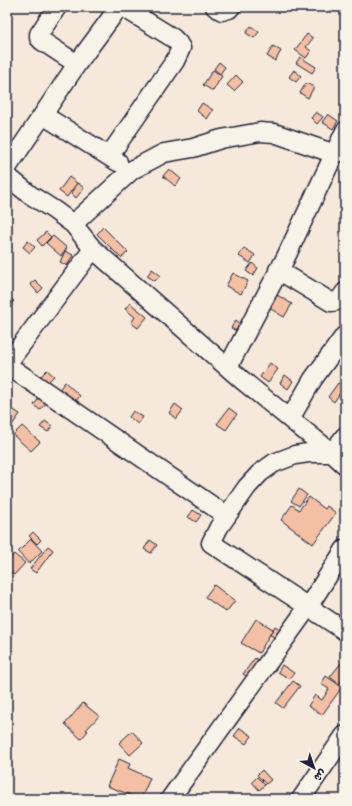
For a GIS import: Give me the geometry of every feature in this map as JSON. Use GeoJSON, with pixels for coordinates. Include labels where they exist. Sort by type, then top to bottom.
{"type":"FeatureCollection","features":[{"type":"Feature","properties":{"kind":"street"},"geometry":{"type":"LineString","coordinates":[[57,7],[39,34],[39,38],[77,64]]}},
{"type":"Feature","properties":{"kind":"street"},"geometry":{"type":"LineString","coordinates":[[7,168],[77,64],[120,7]]}},
{"type":"Feature","properties":{"kind":"street"},"geometry":{"type":"LineString","coordinates":[[109,156],[175,62],[181,48],[173,38],[123,7]]}},
{"type":"Feature","properties":{"kind":"street"},"geometry":{"type":"LineString","coordinates":[[215,7],[222,11],[231,7]]}},
{"type":"Feature","properties":{"kind":"street"},"geometry":{"type":"LineString","coordinates":[[43,115],[132,170]]}},
{"type":"Feature","properties":{"kind":"street"},"geometry":{"type":"LineString","coordinates":[[228,367],[340,152],[345,130]]}},
{"type":"Feature","properties":{"kind":"street"},"geometry":{"type":"LineString","coordinates":[[73,224],[132,170],[164,153],[193,148],[220,139],[260,132],[274,133],[340,152]]}},
{"type":"Feature","properties":{"kind":"street"},"geometry":{"type":"LineString","coordinates":[[7,176],[29,194],[73,224],[94,248],[228,367],[332,453],[345,466]]}},
{"type":"Feature","properties":{"kind":"street"},"geometry":{"type":"LineString","coordinates":[[94,248],[7,364],[227,516]]}},
{"type":"Feature","properties":{"kind":"street"},"geometry":{"type":"LineString","coordinates":[[278,270],[331,302],[336,302],[341,299],[345,292]]}},
{"type":"Feature","properties":{"kind":"street"},"geometry":{"type":"LineString","coordinates":[[290,419],[313,380],[345,335]]}},
{"type":"Feature","properties":{"kind":"street"},"geometry":{"type":"LineString","coordinates":[[332,453],[345,436]]}},
{"type":"Feature","properties":{"kind":"street"},"geometry":{"type":"LineString","coordinates":[[332,453],[308,453],[295,455],[274,463],[260,473],[247,487],[219,527],[211,543],[345,631]]}},
{"type":"Feature","properties":{"kind":"street"},"geometry":{"type":"LineString","coordinates":[[170,799],[308,607],[345,549]]}},
{"type":"Feature","properties":{"kind":"street"},"geometry":{"type":"LineString","coordinates":[[301,799],[345,735]]}},
{"type":"Feature","properties":{"kind":"building"},"geometry":{"type":"Polygon","coordinates":[[[251,26],[259,32],[254,38],[246,33],[251,26]]]}},
{"type":"Feature","properties":{"kind":"building"},"geometry":{"type":"Polygon","coordinates":[[[307,34],[313,38],[306,47],[311,51],[306,58],[295,50],[307,34]]]}},
{"type":"Feature","properties":{"kind":"building"},"geometry":{"type":"Polygon","coordinates":[[[273,46],[281,51],[275,61],[267,56],[273,46]]]}},
{"type":"Feature","properties":{"kind":"building"},"geometry":{"type":"Polygon","coordinates":[[[300,57],[316,67],[312,73],[296,63],[300,57]]]}},
{"type":"Feature","properties":{"kind":"building"},"geometry":{"type":"Polygon","coordinates":[[[219,62],[225,67],[220,74],[214,69],[219,62]]]}},
{"type":"Feature","properties":{"kind":"building"},"geometry":{"type":"Polygon","coordinates":[[[213,70],[222,76],[213,91],[203,85],[213,70]]]}},
{"type":"Feature","properties":{"kind":"building"},"geometry":{"type":"Polygon","coordinates":[[[294,70],[301,76],[296,82],[289,77],[294,70]]]}},
{"type":"Feature","properties":{"kind":"building"},"geometry":{"type":"Polygon","coordinates":[[[236,75],[243,82],[234,91],[227,85],[236,75]]]}},
{"type":"Feature","properties":{"kind":"building"},"geometry":{"type":"Polygon","coordinates":[[[306,83],[314,87],[308,98],[300,93],[306,83]]]}},
{"type":"Feature","properties":{"kind":"building"},"geometry":{"type":"Polygon","coordinates":[[[202,103],[213,110],[207,119],[197,111],[202,103]]]}},
{"type":"Feature","properties":{"kind":"building"},"geometry":{"type":"Polygon","coordinates":[[[316,112],[323,117],[317,124],[311,118],[316,112]]]}},
{"type":"Feature","properties":{"kind":"building"},"geometry":{"type":"Polygon","coordinates":[[[328,114],[338,121],[333,129],[322,122],[328,114]]]}},
{"type":"Feature","properties":{"kind":"building"},"geometry":{"type":"Polygon","coordinates":[[[169,169],[181,179],[175,186],[163,176],[169,169]]]}},
{"type":"Feature","properties":{"kind":"building"},"geometry":{"type":"Polygon","coordinates":[[[69,177],[77,183],[67,197],[59,191],[69,177]]]}},
{"type":"Feature","properties":{"kind":"building"},"geometry":{"type":"Polygon","coordinates":[[[78,183],[84,188],[76,198],[71,193],[78,183]]]}},
{"type":"Feature","properties":{"kind":"building"},"geometry":{"type":"Polygon","coordinates":[[[103,227],[128,252],[121,258],[97,234],[103,227]]]}},
{"type":"Feature","properties":{"kind":"building"},"geometry":{"type":"Polygon","coordinates":[[[46,232],[51,237],[42,246],[37,240],[46,232]]]}},
{"type":"Feature","properties":{"kind":"building"},"geometry":{"type":"Polygon","coordinates":[[[53,236],[67,248],[61,256],[46,243],[53,236]]]}},
{"type":"Feature","properties":{"kind":"building"},"geometry":{"type":"Polygon","coordinates":[[[28,241],[35,247],[30,253],[23,247],[28,241]]]}},
{"type":"Feature","properties":{"kind":"building"},"geometry":{"type":"Polygon","coordinates":[[[244,248],[255,255],[250,263],[239,256],[244,248]]]}},
{"type":"Feature","properties":{"kind":"building"},"geometry":{"type":"Polygon","coordinates":[[[65,251],[73,255],[67,266],[60,262],[65,251]]]}},
{"type":"Feature","properties":{"kind":"building"},"geometry":{"type":"Polygon","coordinates":[[[252,263],[258,268],[253,276],[246,271],[252,263]]]}},
{"type":"Feature","properties":{"kind":"building"},"geometry":{"type":"Polygon","coordinates":[[[152,269],[160,275],[155,281],[147,276],[152,269]]]}},
{"type":"Feature","properties":{"kind":"building"},"geometry":{"type":"Polygon","coordinates":[[[233,273],[248,281],[241,294],[226,286],[233,273]]]}},
{"type":"Feature","properties":{"kind":"building"},"geometry":{"type":"Polygon","coordinates":[[[35,280],[43,288],[38,293],[30,284],[35,280]]]}},
{"type":"Feature","properties":{"kind":"building"},"geometry":{"type":"Polygon","coordinates":[[[274,293],[292,304],[284,317],[266,306],[274,293]]]}},
{"type":"Feature","properties":{"kind":"building"},"geometry":{"type":"Polygon","coordinates":[[[7,296],[14,301],[8,308],[7,307],[7,296]]]}},
{"type":"Feature","properties":{"kind":"building"},"geometry":{"type":"Polygon","coordinates":[[[130,303],[147,317],[138,328],[131,323],[135,317],[125,309],[130,303]]]}},
{"type":"Feature","properties":{"kind":"building"},"geometry":{"type":"Polygon","coordinates":[[[236,320],[242,325],[238,332],[231,328],[236,320]]]}},
{"type":"Feature","properties":{"kind":"building"},"geometry":{"type":"Polygon","coordinates":[[[270,363],[278,369],[268,383],[260,377],[270,363]]]}},
{"type":"Feature","properties":{"kind":"building"},"geometry":{"type":"Polygon","coordinates":[[[47,370],[54,376],[47,383],[40,377],[47,370]]]}},
{"type":"Feature","properties":{"kind":"building"},"geometry":{"type":"Polygon","coordinates":[[[285,375],[293,381],[288,389],[280,383],[285,375]]]}},
{"type":"Feature","properties":{"kind":"building"},"geometry":{"type":"Polygon","coordinates":[[[65,382],[80,396],[69,409],[54,396],[65,382]]]}},
{"type":"Feature","properties":{"kind":"building"},"geometry":{"type":"Polygon","coordinates":[[[338,383],[344,387],[334,402],[328,397],[338,383]]]}},
{"type":"Feature","properties":{"kind":"building"},"geometry":{"type":"Polygon","coordinates":[[[39,398],[46,403],[40,410],[34,405],[39,398]]]}},
{"type":"Feature","properties":{"kind":"building"},"geometry":{"type":"Polygon","coordinates":[[[175,404],[183,410],[176,419],[169,413],[175,404]]]}},
{"type":"Feature","properties":{"kind":"building"},"geometry":{"type":"Polygon","coordinates":[[[229,408],[237,414],[226,430],[217,424],[229,408]]]}},
{"type":"Feature","properties":{"kind":"building"},"geometry":{"type":"Polygon","coordinates":[[[12,409],[20,414],[10,428],[7,425],[7,416],[12,409]]]}},
{"type":"Feature","properties":{"kind":"building"},"geometry":{"type":"Polygon","coordinates":[[[133,411],[143,417],[138,424],[129,417],[133,411]]]}},
{"type":"Feature","properties":{"kind":"building"},"geometry":{"type":"Polygon","coordinates":[[[45,421],[52,426],[48,432],[40,427],[45,421]]]}},
{"type":"Feature","properties":{"kind":"building"},"geometry":{"type":"Polygon","coordinates":[[[22,426],[40,442],[31,451],[13,435],[22,426]]]}},
{"type":"Feature","properties":{"kind":"building"},"geometry":{"type":"Polygon","coordinates":[[[299,489],[307,495],[299,506],[291,501],[299,489]]]}},
{"type":"Feature","properties":{"kind":"building"},"geometry":{"type":"Polygon","coordinates":[[[309,497],[325,509],[327,506],[336,513],[313,544],[281,520],[292,505],[299,510],[309,497]]]}},
{"type":"Feature","properties":{"kind":"building"},"geometry":{"type":"Polygon","coordinates":[[[193,510],[201,515],[196,522],[188,517],[193,510]]]}},
{"type":"Feature","properties":{"kind":"building"},"geometry":{"type":"Polygon","coordinates":[[[33,532],[41,540],[37,544],[29,536],[33,532]]]}},
{"type":"Feature","properties":{"kind":"building"},"geometry":{"type":"Polygon","coordinates":[[[31,539],[42,551],[29,564],[18,552],[31,539]]]}},
{"type":"Feature","properties":{"kind":"building"},"geometry":{"type":"Polygon","coordinates":[[[150,540],[157,545],[151,553],[144,549],[150,540]]]}},
{"type":"Feature","properties":{"kind":"building"},"geometry":{"type":"Polygon","coordinates":[[[48,546],[53,550],[36,573],[30,569],[48,546]]]}},
{"type":"Feature","properties":{"kind":"building"},"geometry":{"type":"Polygon","coordinates":[[[14,554],[25,563],[14,575],[7,569],[7,562],[14,554]]]}},
{"type":"Feature","properties":{"kind":"building"},"geometry":{"type":"Polygon","coordinates":[[[214,585],[235,601],[226,612],[205,597],[214,585]]]}},
{"type":"Feature","properties":{"kind":"building"},"geometry":{"type":"Polygon","coordinates":[[[256,619],[273,629],[259,653],[241,643],[256,619]]]}},
{"type":"Feature","properties":{"kind":"building"},"geometry":{"type":"Polygon","coordinates":[[[275,626],[283,631],[278,639],[270,635],[275,626]]]}},
{"type":"Feature","properties":{"kind":"building"},"geometry":{"type":"Polygon","coordinates":[[[255,658],[262,663],[251,679],[243,674],[255,658]]]}},
{"type":"Feature","properties":{"kind":"building"},"geometry":{"type":"Polygon","coordinates":[[[345,658],[345,678],[344,677],[339,684],[330,677],[345,658]]]}},
{"type":"Feature","properties":{"kind":"building"},"geometry":{"type":"Polygon","coordinates":[[[282,665],[294,673],[290,679],[278,672],[282,665]]]}},
{"type":"Feature","properties":{"kind":"building"},"geometry":{"type":"Polygon","coordinates":[[[326,676],[342,687],[322,715],[308,706],[315,695],[322,700],[329,689],[321,684],[326,676]]]}},
{"type":"Feature","properties":{"kind":"building"},"geometry":{"type":"Polygon","coordinates":[[[293,681],[300,686],[283,708],[276,703],[293,681]]]}},
{"type":"Feature","properties":{"kind":"building"},"geometry":{"type":"Polygon","coordinates":[[[83,703],[99,716],[86,730],[88,731],[81,739],[65,724],[83,703]]]}},
{"type":"Feature","properties":{"kind":"building"},"geometry":{"type":"Polygon","coordinates":[[[240,728],[252,736],[246,744],[234,736],[240,728]]]}},
{"type":"Feature","properties":{"kind":"building"},"geometry":{"type":"Polygon","coordinates":[[[132,731],[143,743],[130,755],[119,743],[132,731]]]}},
{"type":"Feature","properties":{"kind":"building"},"geometry":{"type":"Polygon","coordinates":[[[119,759],[130,764],[128,768],[150,778],[141,799],[107,786],[119,759]]]}},
{"type":"Feature","properties":{"kind":"building"},"geometry":{"type":"Polygon","coordinates":[[[262,770],[271,780],[266,784],[257,775],[262,770]]]}},
{"type":"Feature","properties":{"kind":"building"},"geometry":{"type":"Polygon","coordinates":[[[257,777],[265,785],[259,790],[252,782],[257,777]]]}}]}
